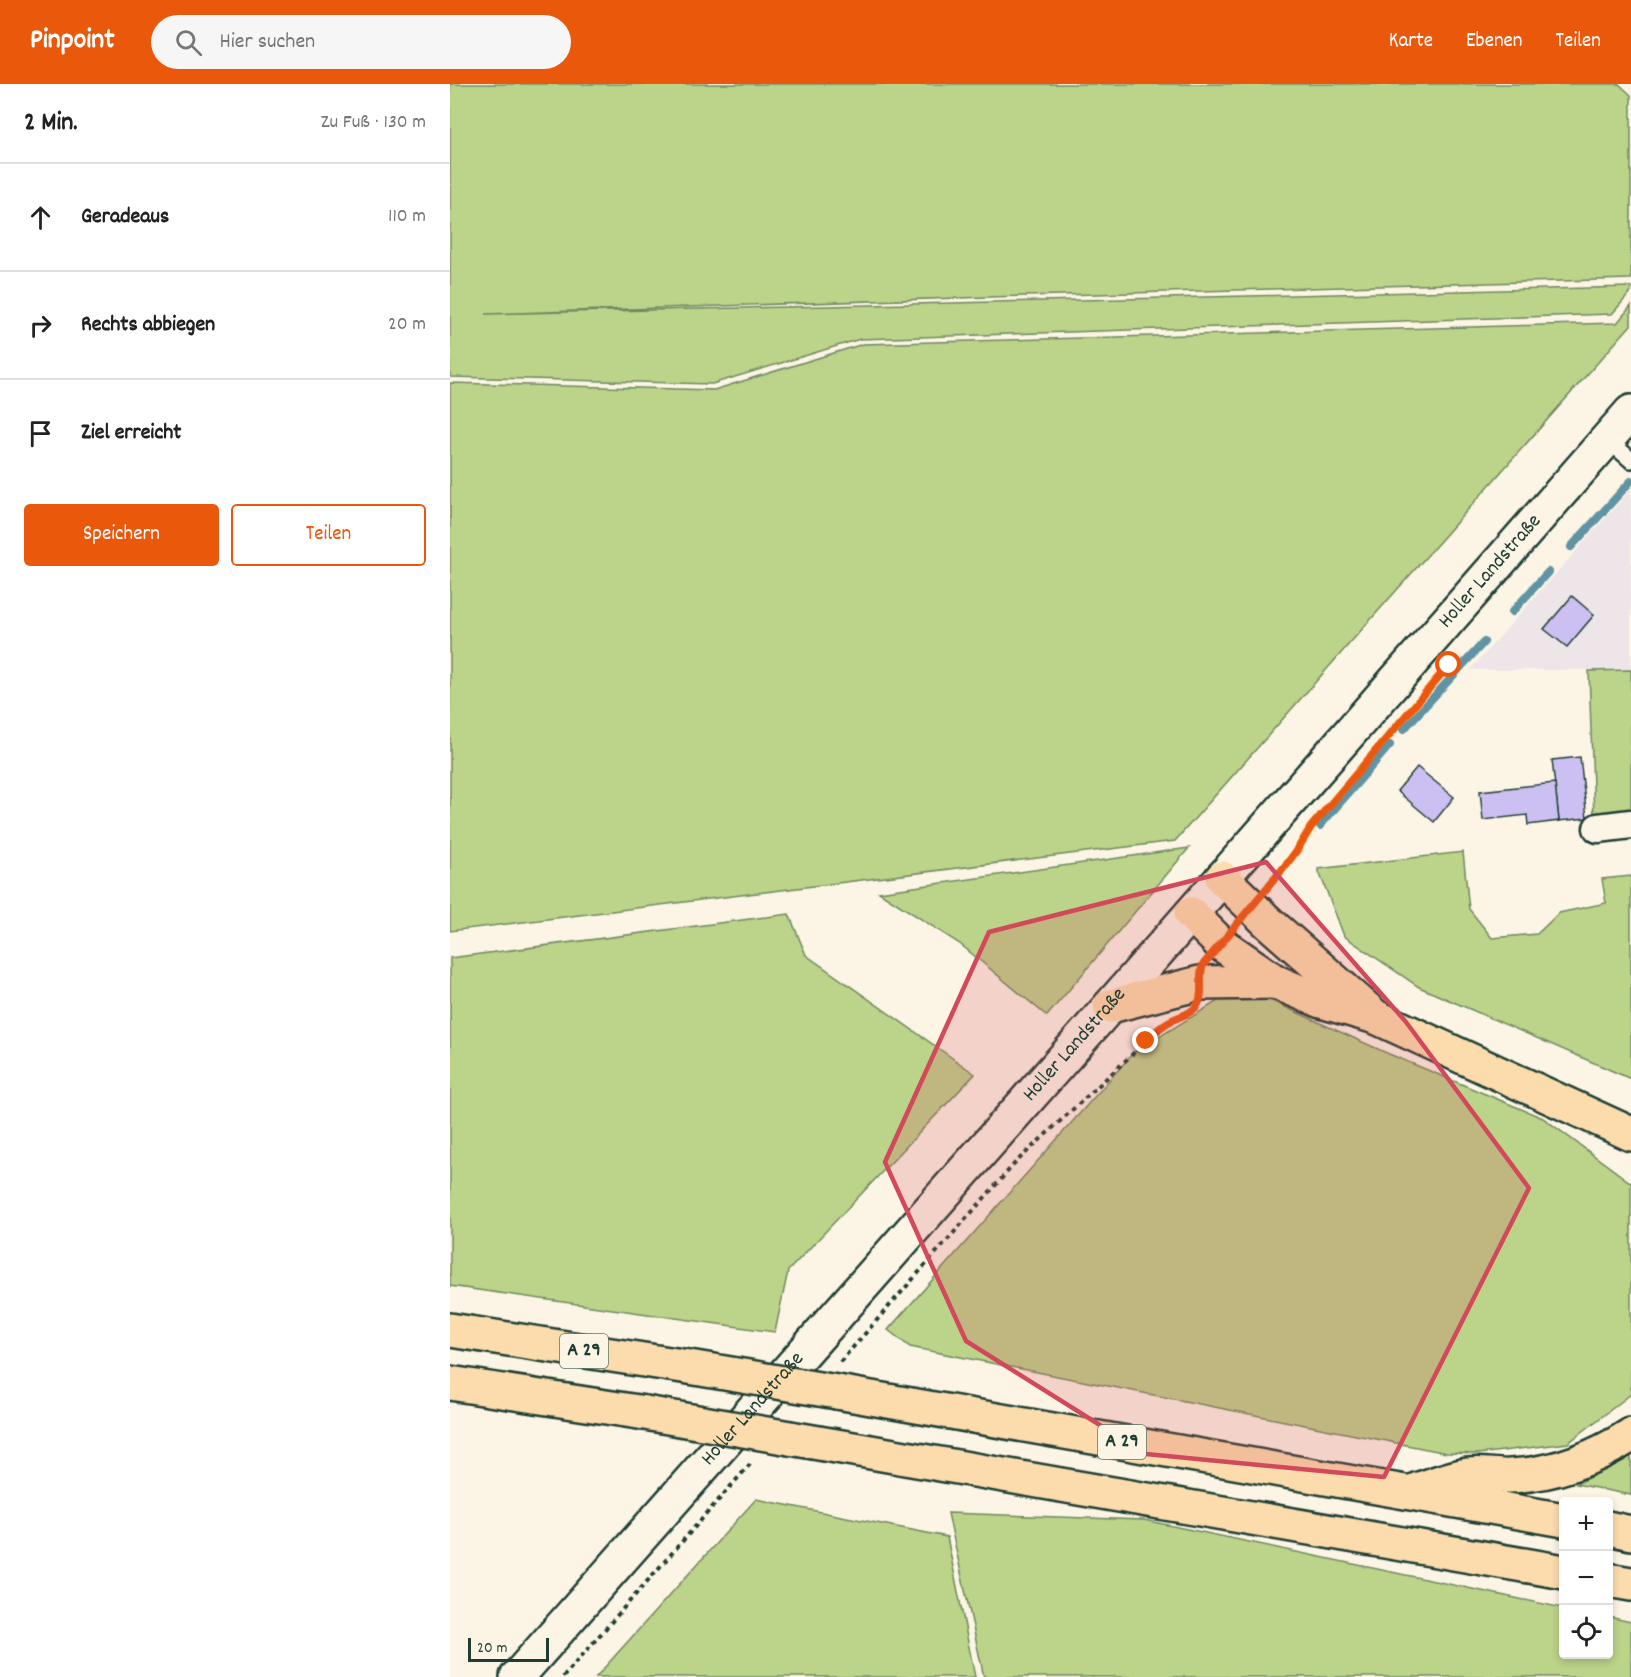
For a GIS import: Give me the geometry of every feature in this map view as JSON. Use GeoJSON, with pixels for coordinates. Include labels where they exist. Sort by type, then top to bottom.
{"type":"FeatureCollection","features":[{"type":"Feature","properties":{"kind":"highway"},"geometry":{"type":"LineString","coordinates":[[1222,878],[1376,1017]]}},
{"type":"Feature","properties":{"kind":"highway"},"geometry":{"type":"LineString","coordinates":[[1191,914],[1221,944],[1276,982],[1321,1001],[1376,1017],[1631,1134]]}},
{"type":"Feature","properties":{"kind":"highway"},"geometry":{"type":"LineString","coordinates":[[1110,1006],[1200,984],[1276,982]]}},
{"type":"Feature","properties":{"kind":"highway"},"geometry":{"type":"LineString","coordinates":[[1602,1120],[1631,1149]]}},
{"type":"Feature","properties":{"kind":"highway","name":"A 29"},"geometry":{"type":"LineString","coordinates":[[450,1330],[689,1367],[837,1379],[1407,1492],[1559,1519]]}},
{"type":"Feature","properties":{"kind":"highway","name":"A 29"},"geometry":{"type":"LineString","coordinates":[[450,1383],[645,1413],[1559,1571]]}},
{"type":"Feature","properties":{"kind":"highway"},"geometry":{"type":"LineString","coordinates":[[1407,1492],[1469,1475],[1510,1476],[1551,1471],[1586,1460],[1610,1449],[1631,1435]]}},
{"type":"Feature","properties":{"kind":"highway"},"geometry":{"type":"LineString","coordinates":[[1613,1529],[1631,1533]]}},
{"type":"Feature","properties":{"kind":"highway"},"geometry":{"type":"LineString","coordinates":[[1613,1581],[1631,1584]]}},
{"type":"Feature","properties":{"kind":"main road","name":"Holler Landstraße"},"geometry":{"type":"LineString","coordinates":[[517,1677],[1631,412]]}},
{"type":"Feature","properties":{"kind":"street"},"geometry":{"type":"LineString","coordinates":[[1598,828],[1631,824]]}},
{"type":"Feature","properties":{"kind":"lane"},"geometry":{"type":"LineString","coordinates":[[1607,439],[1631,460]]}},
{"type":"Feature","properties":{"kind":"path"},"geometry":{"type":"LineString","coordinates":[[1252,906],[1286,865],[1318,818]]}},
{"type":"Feature","properties":{"kind":"path"},"geometry":{"type":"LineString","coordinates":[[837,1379],[1016,1162],[1154,1033],[1171,1020]]}},
{"type":"Feature","properties":{"kind":"path"},"geometry":{"type":"LineString","coordinates":[[563,1677],[758,1455]]}},
{"type":"Feature","properties":{"kind":"highlighted area"},"geometry":{"type":"Polygon","coordinates":[[[1266,862],[1406,1022],[1529,1188],[1384,1477],[1146,1454],[966,1341],[885,1162],[989,932],[1266,862]]]}},
{"type":"Feature","properties":{"kind":"shaded area"},"geometry":{"type":"Polygon","coordinates":[[[1631,489],[1631,670],[1470,670],[1631,489]]]}},
{"type":"Feature","properties":{"kind":"green space"},"geometry":{"type":"Polygon","coordinates":[[[450,84],[1619,84],[1631,95],[1631,279],[485,314],[1631,287],[1631,292],[1612,314],[860,339],[712,384],[450,377],[450,84]]]}},
{"type":"Feature","properties":{"kind":"green space"},"geometry":{"type":"Polygon","coordinates":[[[1631,306],[1631,325],[1175,841],[450,931],[450,383],[714,390],[863,344],[1617,323],[1631,306]]]}},
{"type":"Feature","properties":{"kind":"green space"},"geometry":{"type":"Polygon","coordinates":[[[1631,670],[1631,812],[1594,817],[1589,671],[1631,670]]]}},
{"type":"Feature","properties":{"kind":"green space"},"geometry":{"type":"Polygon","coordinates":[[[1189,848],[1047,1016],[960,944],[879,892],[1189,848]]]}},
{"type":"Feature","properties":{"kind":"green space"},"geometry":{"type":"Polygon","coordinates":[[[1463,852],[1469,909],[1492,938],[1537,934],[1559,913],[1606,903],[1602,879],[1631,876],[1631,1079],[1419,987],[1344,936],[1318,869],[1463,852]]]}},
{"type":"Feature","properties":{"kind":"green space"},"geometry":{"type":"Polygon","coordinates":[[[789,914],[806,955],[975,1074],[788,1271],[775,1332],[450,1286],[450,958],[789,914]]]}},
{"type":"Feature","properties":{"kind":"green space"},"geometry":{"type":"Polygon","coordinates":[[[1265,998],[1389,1054],[1543,1118],[1631,1183],[1631,1394],[1568,1443],[1478,1454],[1447,1453],[910,1347],[888,1330],[1134,1052],[1221,999],[1265,998]]]}},
{"type":"Feature","properties":{"kind":"green space"},"geometry":{"type":"Polygon","coordinates":[[[1631,1456],[1631,1495],[1576,1484],[1631,1456]]]}},
{"type":"Feature","properties":{"kind":"green space"},"geometry":{"type":"Polygon","coordinates":[[[756,1499],[947,1537],[975,1677],[596,1677],[756,1499]]]}},
{"type":"Feature","properties":{"kind":"green space"},"geometry":{"type":"Polygon","coordinates":[[[948,1513],[1144,1520],[1559,1607],[1559,1659],[1613,1659],[1613,1618],[1631,1622],[1631,1677],[984,1677],[948,1513]]]}},
{"type":"Feature","properties":{"kind":"building"},"geometry":{"type":"Polygon","coordinates":[[[1572,596],[1594,615],[1567,647],[1544,629],[1572,596]]]}},
{"type":"Feature","properties":{"kind":"building"},"geometry":{"type":"Polygon","coordinates":[[[1580,757],[1587,818],[1559,821],[1552,760],[1580,757]]]}},
{"type":"Feature","properties":{"kind":"building"},"geometry":{"type":"Polygon","coordinates":[[[1417,767],[1454,797],[1434,822],[1397,791],[1417,767]]]}},
{"type":"Feature","properties":{"kind":"building"},"geometry":{"type":"Polygon","coordinates":[[[1555,783],[1559,821],[1528,825],[1527,815],[1483,820],[1480,791],[1555,783]]]}},
{"type":"Feature","properties":{"kind":"waterway"},"geometry":{"type":"LineString","coordinates":[[1571,547],[1631,481]]}},
{"type":"Feature","properties":{"kind":"waterway"},"geometry":{"type":"LineString","coordinates":[[1512,612],[1548,572]]}},
{"type":"Feature","properties":{"kind":"waterway"},"geometry":{"type":"LineString","coordinates":[[1404,729],[1484,642]]}},
{"type":"Feature","properties":{"kind":"waterway"},"geometry":{"type":"LineString","coordinates":[[1320,826],[1390,745]]}},
{"type":"Feature","properties":{"kind":"route"},"geometry":{"type":"LineString","coordinates":[[1146,1041],[1163,1025],[1190,1013],[1197,1006],[1200,998],[1200,971],[1203,965],[1286,865],[1311,827],[1449,665]]}}]}
